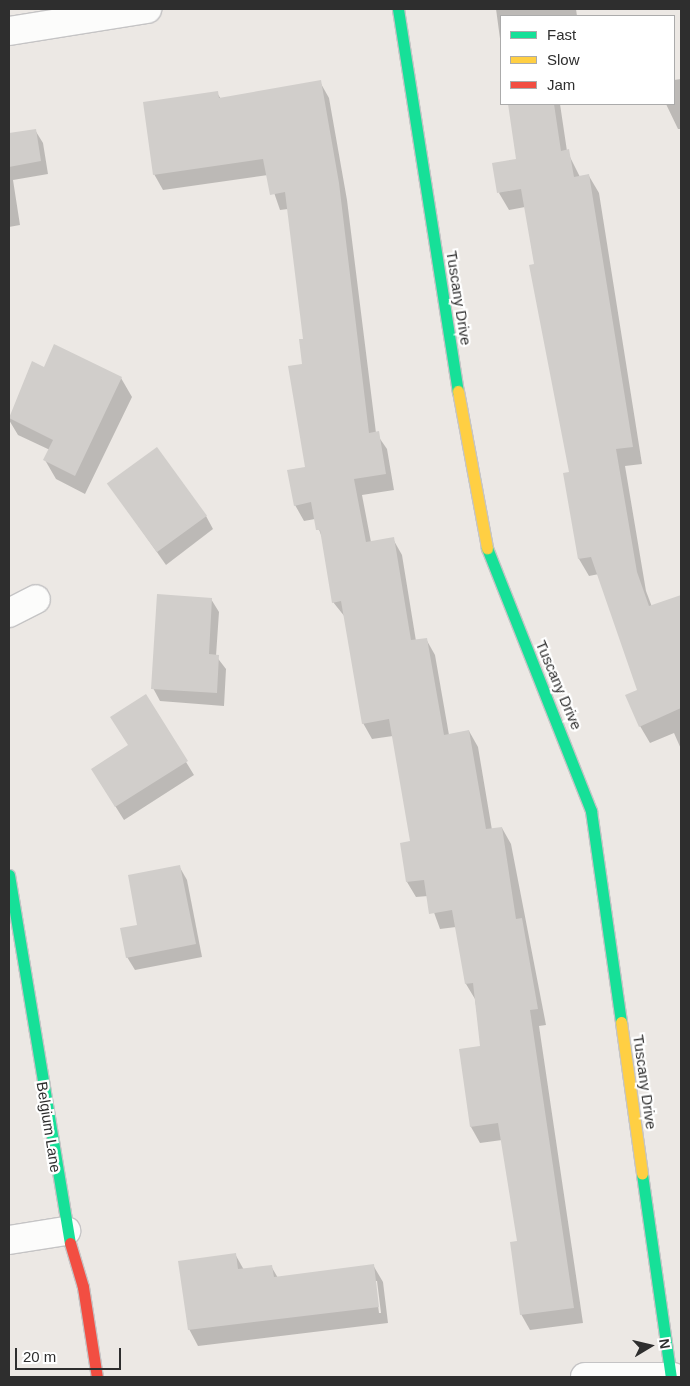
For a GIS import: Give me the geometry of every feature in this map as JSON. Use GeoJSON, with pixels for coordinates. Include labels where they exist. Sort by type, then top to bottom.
{"type":"FeatureCollection","features":[{"type":"Feature","properties":{"kind":"street"},"geometry":{"type":"LineString","coordinates":[[9,31],[147,9]]}},
{"type":"Feature","properties":{"kind":"street","name":"Tuscany Drive"},"geometry":{"type":"LineString","coordinates":[[398,9],[477,511],[489,556],[577,767],[591,811],[672,1377]]}},
{"type":"Feature","properties":{"kind":"street"},"geometry":{"type":"LineString","coordinates":[[9,613],[36,599]]}},
{"type":"Feature","properties":{"kind":"street","name":"Belgium Lane"},"geometry":{"type":"LineString","coordinates":[[9,875],[66,1231],[83,1287],[97,1377]]}},
{"type":"Feature","properties":{"kind":"street"},"geometry":{"type":"LineString","coordinates":[[9,1240],[66,1231]]}},
{"type":"Feature","properties":{"kind":"street"},"geometry":{"type":"LineString","coordinates":[[585,1377],[672,1377]]}},
{"type":"Feature","properties":{"kind":"building"},"geometry":{"type":"Polygon","coordinates":[[[321,80],[339,183],[369,433],[379,431],[386,474],[354,479],[366,542],[394,537],[411,640],[427,638],[444,735],[469,730],[486,829],[502,827],[516,919],[522,918],[538,1009],[530,1010],[574,1308],[520,1315],[510,1242],[517,1241],[498,1123],[470,1127],[459,1049],[480,1046],[473,983],[465,984],[452,910],[429,914],[424,880],[406,882],[400,843],[410,841],[389,719],[362,724],[341,601],[332,603],[320,530],[316,530],[311,502],[294,506],[287,470],[305,467],[288,366],[302,364],[299,339],[303,339],[285,192],[270,195],[263,159],[153,175],[143,102],[218,91],[219,98],[321,80]]]}},
{"type":"Feature","properties":{"kind":"building"},"geometry":{"type":"Polygon","coordinates":[[[508,105],[554,105],[561,151],[569,149],[574,177],[589,174],[633,447],[616,449],[637,572],[649,606],[681,595],[681,708],[639,727],[625,695],[637,690],[591,557],[578,559],[563,473],[569,472],[529,265],[534,264],[521,189],[497,193],[492,163],[516,159],[508,105]]]}},
{"type":"Feature","properties":{"kind":"building"},"geometry":{"type":"Polygon","coordinates":[[[36,129],[41,161],[9,167],[9,133],[36,129]]]}},
{"type":"Feature","properties":{"kind":"building"},"geometry":{"type":"Polygon","coordinates":[[[54,344],[122,377],[75,476],[43,460],[53,440],[9,418],[32,361],[44,367],[54,344]]]}},
{"type":"Feature","properties":{"kind":"building"},"geometry":{"type":"Polygon","coordinates":[[[157,447],[207,516],[157,552],[107,483],[157,447]]]}},
{"type":"Feature","properties":{"kind":"building"},"geometry":{"type":"Polygon","coordinates":[[[157,594],[212,598],[209,654],[219,655],[217,693],[151,689],[157,594]]]}},
{"type":"Feature","properties":{"kind":"building"},"geometry":{"type":"Polygon","coordinates":[[[146,694],[188,761],[115,807],[91,769],[128,745],[110,717],[146,694]]]}},
{"type":"Feature","properties":{"kind":"building"},"geometry":{"type":"Polygon","coordinates":[[[180,865],[196,944],[126,958],[120,928],[137,925],[128,875],[180,865]]]}},
{"type":"Feature","properties":{"kind":"building"},"geometry":{"type":"Polygon","coordinates":[[[236,1253],[238,1269],[272,1265],[274,1277],[374,1264],[379,1307],[188,1330],[178,1261],[236,1253]]]}},
{"type":"Feature","properties":{"kind":"traffic: fast"},"geometry":{"type":"LineString","coordinates":[[398,9],[458,391]]}},
{"type":"Feature","properties":{"kind":"traffic: fast"},"geometry":{"type":"LineString","coordinates":[[487,548],[591,811],[621,1022]]}},
{"type":"Feature","properties":{"kind":"traffic: fast"},"geometry":{"type":"LineString","coordinates":[[9,875],[70,1243]]}},
{"type":"Feature","properties":{"kind":"traffic: fast"},"geometry":{"type":"LineString","coordinates":[[642,1174],[671,1377]]}},
{"type":"Feature","properties":{"kind":"traffic: slow"},"geometry":{"type":"LineString","coordinates":[[458,391],[487,548]]}},
{"type":"Feature","properties":{"kind":"traffic: slow"},"geometry":{"type":"LineString","coordinates":[[621,1022],[642,1174]]}},
{"type":"Feature","properties":{"kind":"traffic: jam"},"geometry":{"type":"LineString","coordinates":[[70,1243],[83,1287],[97,1377]]}}]}
